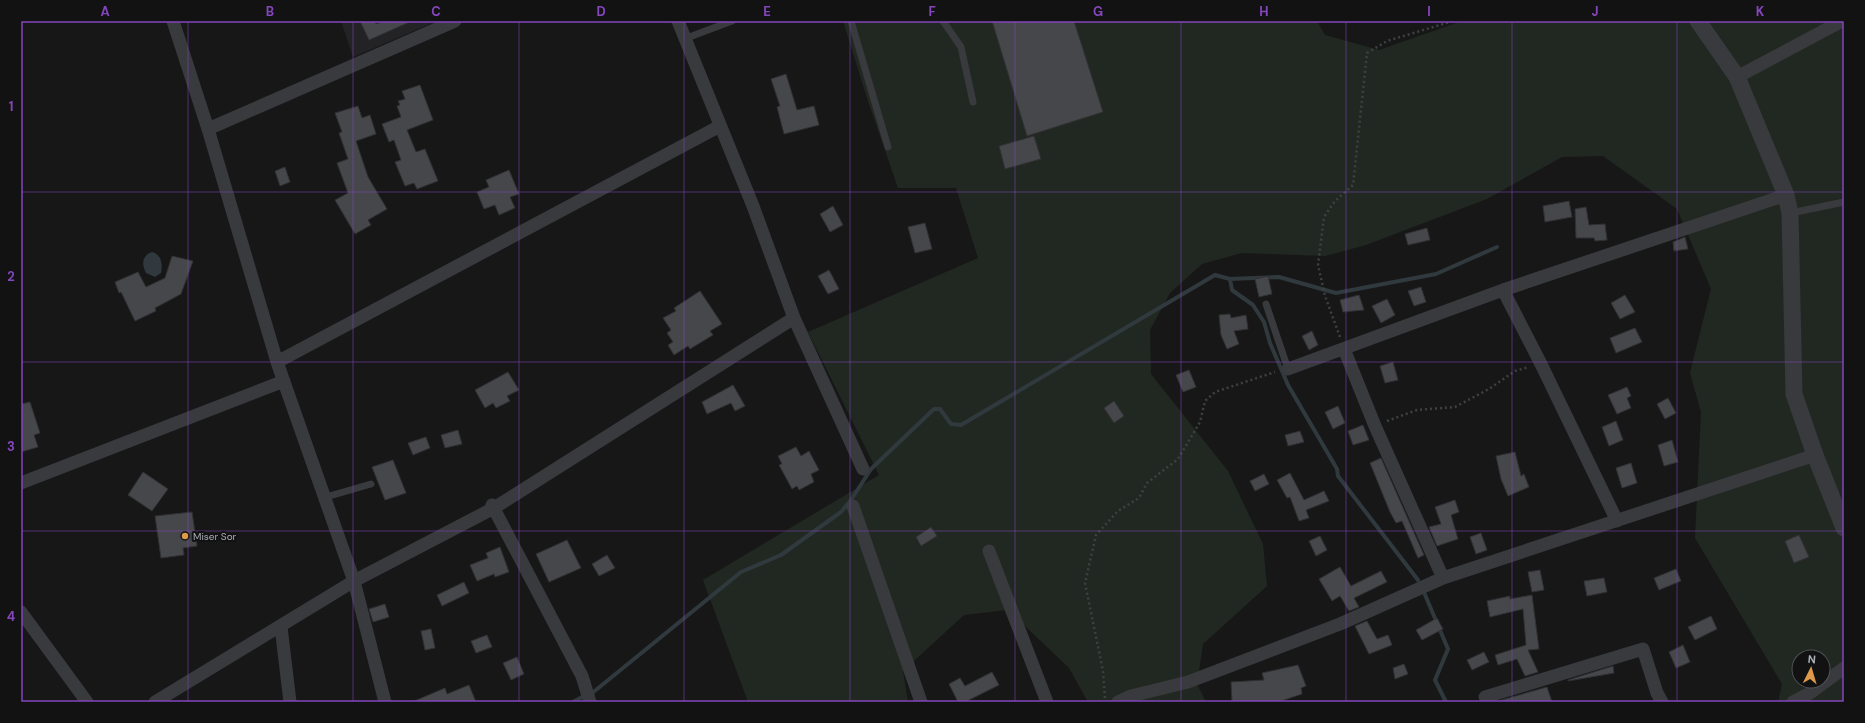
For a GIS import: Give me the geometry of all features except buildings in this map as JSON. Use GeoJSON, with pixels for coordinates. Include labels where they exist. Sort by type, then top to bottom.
{"type":"FeatureCollection","features":[{"type":"Feature","properties":{"kind":"street"},"geometry":{"type":"LineString","coordinates":[[173,21],[208,129],[277,362],[326,497],[354,581],[385,702]]}},
{"type":"Feature","properties":{"kind":"street"},"geometry":{"type":"LineString","coordinates":[[208,129],[455,21]]}},
{"type":"Feature","properties":{"kind":"street"},"geometry":{"type":"LineString","coordinates":[[678,21],[684,39],[753,206],[794,318],[863,469]]}},
{"type":"Feature","properties":{"kind":"street"},"geometry":{"type":"LineString","coordinates":[[1698,21],[1737,77],[1786,195],[1790,213],[1794,394],[1815,455],[1840,506],[1844,528]]}},
{"type":"Feature","properties":{"kind":"street"},"geometry":{"type":"LineString","coordinates":[[1737,77],[1842,21]]}},
{"type":"Feature","properties":{"kind":"street"},"geometry":{"type":"LineString","coordinates":[[277,362],[720,126]]}},
{"type":"Feature","properties":{"kind":"street"},"geometry":{"type":"LineString","coordinates":[[1283,370],[1503,290],[1786,195]]}},
{"type":"Feature","properties":{"kind":"street"},"geometry":{"type":"LineString","coordinates":[[1503,290],[1541,364],[1617,522]]}},
{"type":"Feature","properties":{"kind":"street"},"geometry":{"type":"LineString","coordinates":[[155,702],[281,627],[354,581],[493,506],[794,318]]}},
{"type":"Feature","properties":{"kind":"street"},"geometry":{"type":"LineString","coordinates":[[1344,349],[1375,426],[1443,578]]}},
{"type":"Feature","properties":{"kind":"street"},"geometry":{"type":"LineString","coordinates":[[21,483],[284,381]]}},
{"type":"Feature","properties":{"kind":"street"},"geometry":{"type":"LineString","coordinates":[[1118,702],[1131,696],[1188,682],[1340,624],[1443,578],[1617,522],[1815,455]]}},
{"type":"Feature","properties":{"kind":"street"},"geometry":{"type":"LineString","coordinates":[[493,506],[582,676],[590,702]]}},
{"type":"Feature","properties":{"kind":"street"},"geometry":{"type":"LineString","coordinates":[[852,506],[921,702]]}},
{"type":"Feature","properties":{"kind":"street"},"geometry":{"type":"LineString","coordinates":[[989,551],[1047,702]]}},
{"type":"Feature","properties":{"kind":"street"},"geometry":{"type":"LineString","coordinates":[[21,612],[87,702]]}},
{"type":"Feature","properties":{"kind":"street"},"geometry":{"type":"LineString","coordinates":[[281,627],[290,702]]}},
{"type":"Feature","properties":{"kind":"street"},"geometry":{"type":"LineString","coordinates":[[1490,702],[1485,697],[1643,649],[1657,693],[1662,702]]}},
{"type":"Feature","properties":{"kind":"street"},"geometry":{"type":"LineString","coordinates":[[1793,702],[1810,693],[1844,668]]}},
{"type":"Feature","properties":{"kind":"lane"},"geometry":{"type":"LineString","coordinates":[[684,39],[732,21]]}},
{"type":"Feature","properties":{"kind":"lane"},"geometry":{"type":"LineString","coordinates":[[851,21],[888,147]]}},
{"type":"Feature","properties":{"kind":"lane"},"geometry":{"type":"LineString","coordinates":[[943,21],[961,47],[972,102]]}},
{"type":"Feature","properties":{"kind":"lane"},"geometry":{"type":"LineString","coordinates":[[1790,213],[1844,202]]}},
{"type":"Feature","properties":{"kind":"lane"},"geometry":{"type":"LineString","coordinates":[[1266,304],[1283,370]]}},
{"type":"Feature","properties":{"kind":"lane"},"geometry":{"type":"LineString","coordinates":[[326,497],[370,484]]}},
{"type":"Feature","properties":{"kind":"path"},"geometry":{"type":"LineString","coordinates":[[1344,349],[1325,296],[1318,265],[1324,217],[1335,201],[1353,185],[1366,54],[1387,40],[1453,21]]}},
{"type":"Feature","properties":{"kind":"path"},"geometry":{"type":"LineString","coordinates":[[1375,426],[1417,410],[1455,407],[1489,389],[1515,371],[1541,364]]}},
{"type":"Feature","properties":{"kind":"path"},"geometry":{"type":"LineString","coordinates":[[1106,702],[1103,671],[1085,582],[1096,536],[1118,511],[1139,498],[1146,483],[1178,459],[1200,422],[1205,401],[1215,392],[1283,370]]}},
{"type":"Feature","properties":{"kind":"shaded area"},"geometry":{"type":"Polygon","coordinates":[[[341,21],[437,21],[353,57],[341,21]]]}},
{"type":"Feature","properties":{"kind":"shaded area"},"geometry":{"type":"Polygon","coordinates":[[[843,21],[1317,21],[1325,35],[1379,50],[1462,21],[1844,21],[1844,702],[1778,702],[1782,684],[1695,538],[1701,412],[1690,373],[1711,289],[1677,209],[1603,156],[1562,157],[1487,199],[1366,245],[1325,256],[1242,253],[1202,264],[1170,293],[1150,330],[1151,374],[1228,471],[1263,544],[1267,586],[1203,644],[1197,684],[1206,702],[1088,702],[1069,668],[1008,610],[964,615],[903,671],[908,702],[748,702],[703,580],[879,475],[808,332],[978,258],[956,188],[898,188],[868,101],[843,21]]]}},
{"type":"Feature","properties":{"kind":"shaded area"},"geometry":{"type":"Polygon","coordinates":[[[152,252],[159,257],[162,266],[161,273],[155,277],[146,273],[143,264],[144,258],[152,252]]]}},
{"type":"Feature","properties":{"kind":"waterway"},"geometry":{"type":"LineString","coordinates":[[1230,279],[1279,277],[1336,293],[1436,274],[1497,247]]}},
{"type":"Feature","properties":{"kind":"waterway"},"geometry":{"type":"LineString","coordinates":[[591,694],[741,572],[781,555],[841,512],[851,500],[871,469],[934,409],[940,409],[951,424],[961,425],[1215,275],[1230,279],[1232,290],[1253,305],[1264,322],[1270,343],[1288,385],[1337,469],[1338,476],[1418,580]]}},
{"type":"Feature","properties":{"kind":"waterway"},"geometry":{"type":"LineString","coordinates":[[1423,590],[1448,649],[1435,680],[1446,702]]}},
{"type":"Feature","properties":{"kind":"waterway"},"geometry":{"type":"LineString","coordinates":[[573,702],[584,696]]}},
{"type":"Feature","properties":{"kind":"place","name":"Miser Sor"},"geometry":{"type":"Point","coordinates":[185,536]}}]}
